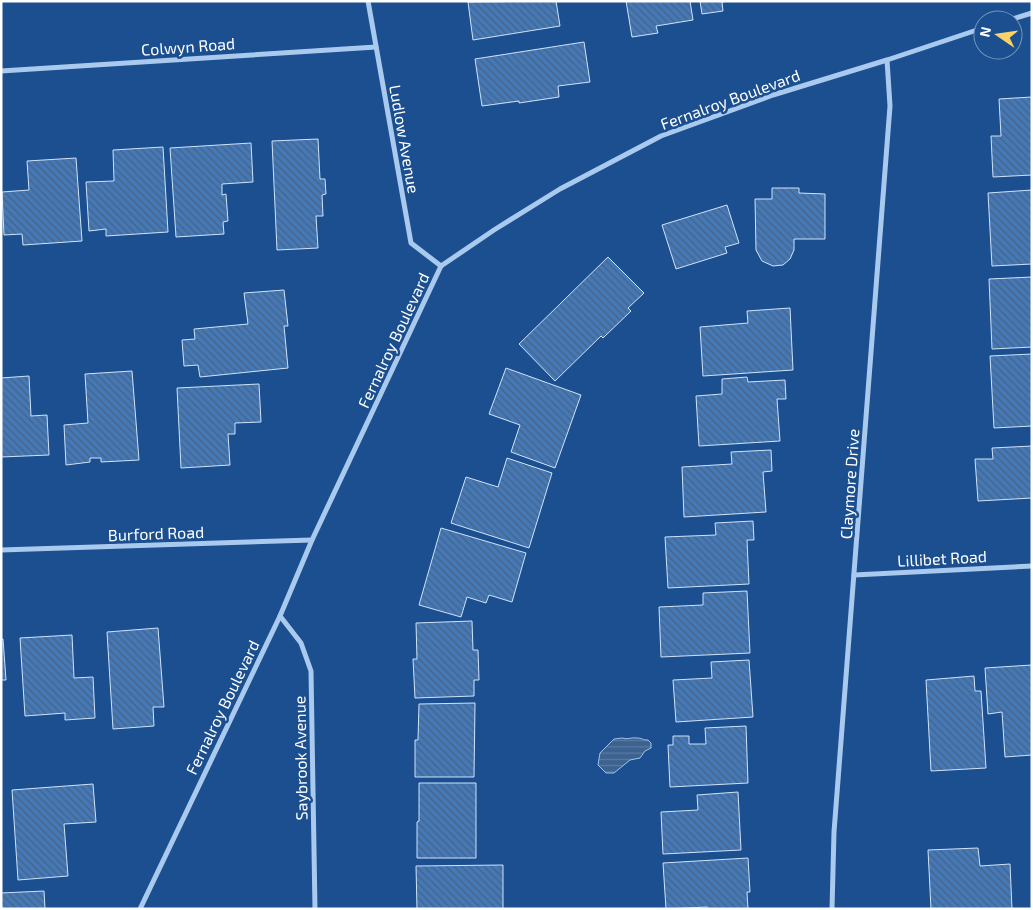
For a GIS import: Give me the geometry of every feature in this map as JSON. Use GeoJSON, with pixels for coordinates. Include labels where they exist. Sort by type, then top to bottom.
{"type":"FeatureCollection","features":[{"type":"Feature","properties":{"kind":"street","name":"Ludlow Avenue"},"geometry":{"type":"LineString","coordinates":[[368,1],[411,243],[441,266]]}},
{"type":"Feature","properties":{"kind":"street","name":"Fernalroy Boulevard"},"geometry":{"type":"LineString","coordinates":[[140,909],[280,616],[312,540],[441,266],[560,189],[660,136],[773,95],[973,31]]}},
{"type":"Feature","properties":{"kind":"street","name":"Colwyn Road"},"geometry":{"type":"LineString","coordinates":[[1,71],[376,47]]}},
{"type":"Feature","properties":{"kind":"street","name":"Claymore Drive"},"geometry":{"type":"LineString","coordinates":[[832,909],[834,832],[890,106],[887,60]]}},
{"type":"Feature","properties":{"kind":"street","name":"Burford Road"},"geometry":{"type":"LineString","coordinates":[[1,550],[312,540]]}},
{"type":"Feature","properties":{"kind":"street","name":"Lillibet Road"},"geometry":{"type":"LineString","coordinates":[[854,575],[1032,566]]}},
{"type":"Feature","properties":{"kind":"street","name":"Saybrook Avenue"},"geometry":{"type":"LineString","coordinates":[[280,616],[301,643],[311,672],[315,909]]}},
{"type":"Feature","properties":{"kind":"water"},"geometry":{"type":"Polygon","coordinates":[[[614,739],[648,740],[651,743],[651,748],[645,751],[640,758],[630,760],[614,773],[606,773],[598,765],[600,753],[614,739]]]}},
{"type":"Feature","properties":{"kind":"building"},"geometry":{"type":"Polygon","coordinates":[[[556,1],[560,26],[473,40],[468,2],[556,1]]]}},
{"type":"Feature","properties":{"kind":"building"},"geometry":{"type":"Polygon","coordinates":[[[626,1],[690,1],[693,20],[656,26],[658,33],[632,37],[626,1]]]}},
{"type":"Feature","properties":{"kind":"building"},"geometry":{"type":"Polygon","coordinates":[[[700,1],[729,1],[722,2],[723,11],[702,14],[700,1]]]}},
{"type":"Feature","properties":{"kind":"building"},"geometry":{"type":"Polygon","coordinates":[[[584,42],[590,82],[558,86],[559,97],[482,106],[475,59],[584,42]]]}},
{"type":"Feature","properties":{"kind":"building"},"geometry":{"type":"Polygon","coordinates":[[[1032,97],[1032,175],[993,177],[991,136],[1001,136],[999,99],[1032,97]]]}},
{"type":"Feature","properties":{"kind":"building"},"geometry":{"type":"Polygon","coordinates":[[[318,139],[320,179],[325,179],[326,194],[322,195],[323,216],[316,216],[318,248],[277,250],[272,141],[318,139]]]}},
{"type":"Feature","properties":{"kind":"building"},"geometry":{"type":"Polygon","coordinates":[[[251,143],[253,182],[222,184],[222,195],[226,194],[228,221],[223,222],[224,234],[176,237],[170,148],[251,143]]]}},
{"type":"Feature","properties":{"kind":"building"},"geometry":{"type":"Polygon","coordinates":[[[163,147],[168,232],[106,236],[106,229],[89,231],[86,182],[114,181],[113,150],[163,147]]]}},
{"type":"Feature","properties":{"kind":"building"},"geometry":{"type":"Polygon","coordinates":[[[76,158],[82,241],[23,245],[22,234],[4,235],[2,192],[29,190],[27,161],[76,158]]]}},
{"type":"Feature","properties":{"kind":"building"},"geometry":{"type":"Polygon","coordinates":[[[772,188],[799,188],[799,193],[825,194],[825,239],[794,239],[794,250],[790,259],[783,265],[773,266],[762,261],[756,250],[755,199],[772,199],[772,188]]]}},
{"type":"Feature","properties":{"kind":"building"},"geometry":{"type":"Polygon","coordinates":[[[1032,190],[1032,264],[992,266],[988,193],[1032,190]]]}},
{"type":"Feature","properties":{"kind":"building"},"geometry":{"type":"Polygon","coordinates":[[[727,205],[739,243],[725,247],[727,253],[676,269],[662,225],[727,205]]]}},
{"type":"Feature","properties":{"kind":"building"},"geometry":{"type":"Polygon","coordinates":[[[608,257],[644,293],[628,308],[631,311],[603,338],[601,336],[555,381],[519,344],[608,257]]]}},
{"type":"Feature","properties":{"kind":"building"},"geometry":{"type":"Polygon","coordinates":[[[1032,277],[1032,347],[992,349],[989,279],[1032,277]]]}},
{"type":"Feature","properties":{"kind":"building"},"geometry":{"type":"Polygon","coordinates":[[[284,290],[288,326],[284,326],[288,368],[200,377],[198,365],[184,366],[182,340],[195,339],[194,329],[248,324],[244,293],[284,290]]]}},
{"type":"Feature","properties":{"kind":"building"},"geometry":{"type":"Polygon","coordinates":[[[790,308],[793,370],[703,376],[700,327],[748,323],[747,311],[790,308]]]}},
{"type":"Feature","properties":{"kind":"building"},"geometry":{"type":"Polygon","coordinates":[[[1032,354],[1032,426],[994,428],[990,356],[1032,354]]]}},
{"type":"Feature","properties":{"kind":"building"},"geometry":{"type":"Polygon","coordinates":[[[506,368],[581,395],[555,468],[511,452],[520,425],[489,414],[506,368]]]}},
{"type":"Feature","properties":{"kind":"building"},"geometry":{"type":"Polygon","coordinates":[[[132,371],[139,460],[101,462],[101,458],[90,458],[90,462],[66,465],[64,425],[88,423],[85,374],[132,371]]]}},
{"type":"Feature","properties":{"kind":"building"},"geometry":{"type":"Polygon","coordinates":[[[29,376],[31,416],[47,415],[49,455],[1,457],[1,378],[29,376]]]}},
{"type":"Feature","properties":{"kind":"building"},"geometry":{"type":"Polygon","coordinates":[[[747,377],[748,382],[785,380],[786,399],[777,399],[780,441],[699,446],[696,396],[722,394],[722,379],[747,377]]]}},
{"type":"Feature","properties":{"kind":"building"},"geometry":{"type":"Polygon","coordinates":[[[259,384],[261,422],[235,423],[235,434],[228,434],[230,465],[181,468],[177,388],[259,384]]]}},
{"type":"Feature","properties":{"kind":"building"},"geometry":{"type":"Polygon","coordinates":[[[1032,446],[1032,498],[978,501],[975,459],[993,459],[992,448],[1032,446]]]}},
{"type":"Feature","properties":{"kind":"building"},"geometry":{"type":"Polygon","coordinates":[[[771,450],[772,471],[763,472],[766,512],[684,517],[682,467],[732,464],[731,452],[771,450]]]}},
{"type":"Feature","properties":{"kind":"building"},"geometry":{"type":"Polygon","coordinates":[[[507,458],[552,473],[529,548],[451,523],[466,477],[498,487],[507,458]]]}},
{"type":"Feature","properties":{"kind":"building"},"geometry":{"type":"Polygon","coordinates":[[[753,521],[754,540],[747,540],[749,584],[668,588],[665,537],[716,535],[715,523],[753,521]]]}},
{"type":"Feature","properties":{"kind":"building"},"geometry":{"type":"Polygon","coordinates":[[[441,528],[526,553],[512,602],[489,595],[486,603],[467,597],[461,617],[419,605],[441,528]]]}},
{"type":"Feature","properties":{"kind":"building"},"geometry":{"type":"Polygon","coordinates":[[[747,591],[750,653],[661,657],[659,607],[703,605],[703,593],[747,591]]]}},
{"type":"Feature","properties":{"kind":"building"},"geometry":{"type":"Polygon","coordinates":[[[472,621],[473,650],[478,650],[479,680],[474,680],[474,696],[415,698],[413,659],[417,659],[416,623],[472,621]]]}},
{"type":"Feature","properties":{"kind":"building"},"geometry":{"type":"Polygon","coordinates":[[[158,628],[164,707],[153,707],[154,726],[113,729],[107,632],[158,628]]]}},
{"type":"Feature","properties":{"kind":"building"},"geometry":{"type":"Polygon","coordinates":[[[72,635],[74,678],[93,677],[95,718],[65,720],[65,713],[25,716],[20,638],[72,635]]]}},
{"type":"Feature","properties":{"kind":"building"},"geometry":{"type":"Polygon","coordinates":[[[1,639],[3,639],[6,680],[1,680],[1,639]]]}},
{"type":"Feature","properties":{"kind":"building"},"geometry":{"type":"Polygon","coordinates":[[[749,660],[753,717],[676,722],[673,680],[712,678],[711,662],[749,660]]]}},
{"type":"Feature","properties":{"kind":"building"},"geometry":{"type":"Polygon","coordinates":[[[1032,665],[1032,755],[1005,757],[1002,712],[988,714],[985,668],[1032,665]]]}},
{"type":"Feature","properties":{"kind":"building"},"geometry":{"type":"Polygon","coordinates":[[[974,676],[975,691],[981,691],[986,768],[931,771],[926,680],[974,676]]]}},
{"type":"Feature","properties":{"kind":"building"},"geometry":{"type":"Polygon","coordinates":[[[475,703],[474,777],[415,777],[415,740],[418,740],[419,704],[475,703]]]}},
{"type":"Feature","properties":{"kind":"building"},"geometry":{"type":"Polygon","coordinates":[[[746,726],[748,783],[670,787],[668,745],[673,745],[673,736],[689,736],[689,744],[706,744],[705,728],[746,726]]]}},
{"type":"Feature","properties":{"kind":"building"},"geometry":{"type":"Polygon","coordinates":[[[419,783],[476,783],[476,858],[417,858],[419,783]]]}},
{"type":"Feature","properties":{"kind":"building"},"geometry":{"type":"Polygon","coordinates":[[[93,784],[96,822],[64,824],[68,876],[18,880],[12,790],[93,784]]]}},
{"type":"Feature","properties":{"kind":"building"},"geometry":{"type":"Polygon","coordinates":[[[738,792],[741,850],[663,854],[661,812],[698,810],[697,795],[738,792]]]}},
{"type":"Feature","properties":{"kind":"building"},"geometry":{"type":"Polygon","coordinates":[[[978,848],[980,866],[1010,864],[1012,909],[931,909],[928,850],[978,848]]]}},
{"type":"Feature","properties":{"kind":"building"},"geometry":{"type":"Polygon","coordinates":[[[748,858],[750,892],[747,892],[748,909],[708,909],[707,907],[666,909],[663,863],[748,858]]]}},
{"type":"Feature","properties":{"kind":"building"},"geometry":{"type":"Polygon","coordinates":[[[503,865],[503,909],[417,909],[416,866],[503,865]]]}},
{"type":"Feature","properties":{"kind":"building"},"geometry":{"type":"Polygon","coordinates":[[[44,891],[45,909],[1,909],[1,893],[44,891]]]}}]}
